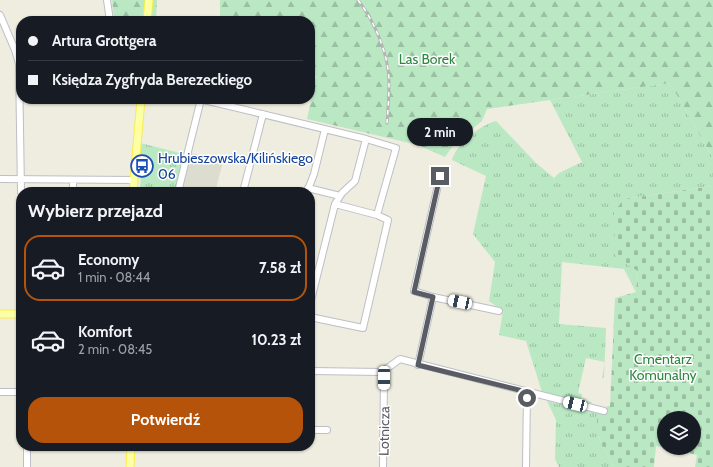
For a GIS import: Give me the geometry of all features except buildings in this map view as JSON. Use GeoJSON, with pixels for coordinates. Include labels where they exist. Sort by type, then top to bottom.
{"type":"FeatureCollection","features":[{"type":"Feature","properties":{"kind":"main road"},"geometry":{"type":"LineString","coordinates":[[147,16],[149,0]]}},
{"type":"Feature","properties":{"kind":"main road"},"geometry":{"type":"LineString","coordinates":[[133,187],[141,104]]}},
{"type":"Feature","properties":{"kind":"main road"},"geometry":{"type":"LineString","coordinates":[[0,314],[16,314]]}},
{"type":"Feature","properties":{"kind":"main road"},"geometry":{"type":"LineString","coordinates":[[130,467],[131,451]]}},
{"type":"Feature","properties":{"kind":"street"},"geometry":{"type":"LineString","coordinates":[[107,0],[109,16]]}},
{"type":"Feature","properties":{"kind":"street"},"geometry":{"type":"LineString","coordinates":[[0,15],[16,53]]}},
{"type":"Feature","properties":{"kind":"street"},"geometry":{"type":"LineString","coordinates":[[20,104],[21,187]]}},
{"type":"Feature","properties":{"kind":"street"},"geometry":{"type":"LineString","coordinates":[[179,187],[200,104]]}},
{"type":"Feature","properties":{"kind":"street"},"geometry":{"type":"LineString","coordinates":[[222,104],[366,139],[396,148],[376,214]]}},
{"type":"Feature","properties":{"kind":"street"},"geometry":{"type":"LineString","coordinates":[[244,187],[263,114]]}},
{"type":"Feature","properties":{"kind":"street"},"geometry":{"type":"LineString","coordinates":[[309,187],[325,130]]}},
{"type":"Feature","properties":{"kind":"street"},"geometry":{"type":"LineString","coordinates":[[315,284],[335,204],[340,196],[355,181],[366,139]]}},
{"type":"Feature","properties":{"kind":"street"},"geometry":{"type":"LineString","coordinates":[[440,176],[414,292],[499,311]]}},
{"type":"Feature","properties":{"kind":"street"},"geometry":{"type":"LineString","coordinates":[[0,179],[134,180]]}},
{"type":"Feature","properties":{"kind":"street"},"geometry":{"type":"LineString","coordinates":[[72,180],[73,187]]}},
{"type":"Feature","properties":{"kind":"street"},"geometry":{"type":"LineString","coordinates":[[315,191],[340,196]]}},
{"type":"Feature","properties":{"kind":"street"},"geometry":{"type":"LineString","coordinates":[[315,318],[363,328],[388,220],[376,214],[335,204]]}},
{"type":"Feature","properties":{"kind":"street"},"geometry":{"type":"LineString","coordinates":[[418,365],[433,297]]}},
{"type":"Feature","properties":{"kind":"street"},"geometry":{"type":"LineString","coordinates":[[315,371],[382,372],[400,360],[604,411]]}},
{"type":"Feature","properties":{"kind":"street","name":"Lotnicza"},"geometry":{"type":"LineString","coordinates":[[382,372],[384,378],[383,467]]}},
{"type":"Feature","properties":{"kind":"street"},"geometry":{"type":"LineString","coordinates":[[0,392],[16,392]]}},
{"type":"Feature","properties":{"kind":"street"},"geometry":{"type":"LineString","coordinates":[[526,467],[527,392]]}},
{"type":"Feature","properties":{"kind":"street"},"geometry":{"type":"LineString","coordinates":[[315,430],[327,430]]}},
{"type":"Feature","properties":{"kind":"street"},"geometry":{"type":"LineString","coordinates":[[27,451],[27,467]]}},
{"type":"Feature","properties":{"kind":"shaded area"},"geometry":{"type":"Polygon","coordinates":[[[184,151],[223,162],[216,187],[144,187],[145,176],[184,154],[184,151]]]}},
{"type":"Feature","properties":{"kind":"green space"},"geometry":{"type":"Polygon","coordinates":[[[112,0],[157,0],[156,16],[114,16],[112,0]]]}},
{"type":"Feature","properties":{"kind":"green space","name":"Las Borek"},"geometry":{"type":"Polygon","coordinates":[[[220,0],[713,0],[713,158],[670,83],[487,109],[482,121],[454,144],[445,157],[418,145],[307,119],[310,104],[315,104],[315,16],[220,16],[220,0]]]}},
{"type":"Feature","properties":{"kind":"green space"},"geometry":{"type":"Polygon","coordinates":[[[670,83],[713,158],[713,186],[624,199],[638,271],[636,292],[624,269],[562,262],[559,324],[606,328],[605,362],[586,358],[578,393],[582,394],[581,400],[592,402],[591,404],[542,392],[526,341],[499,335],[503,311],[489,301],[495,262],[473,234],[486,176],[452,160],[459,147],[470,136],[489,123],[496,121],[536,163],[554,178],[559,173],[582,162],[550,100],[670,83]]]}},
{"type":"Feature","properties":{"kind":"green space"},"geometry":{"type":"Polygon","coordinates":[[[140,143],[184,154],[176,187],[140,187],[142,163],[140,143]]]}},
{"type":"Feature","properties":{"kind":"green space","name":"Cmentarz Komunalny"},"geometry":{"type":"Polygon","coordinates":[[[713,186],[713,467],[695,467],[697,455],[701,455],[701,411],[657,411],[657,446],[654,467],[614,467],[597,434],[597,413],[605,415],[607,406],[610,406],[615,298],[636,292],[638,271],[616,258],[613,213],[624,199],[713,186]]]}},
{"type":"Feature","properties":{"kind":"green space"},"geometry":{"type":"Polygon","coordinates":[[[605,364],[604,378],[602,378],[605,364]]]}},
{"type":"Feature","properties":{"kind":"green space"},"geometry":{"type":"Polygon","coordinates":[[[547,401],[597,413],[597,434],[614,467],[559,467],[555,459],[556,420],[547,401]]]}},
{"type":"Feature","properties":{"kind":"railway"},"geometry":{"type":"LineString","coordinates":[[358,0],[370,18],[380,39],[387,61],[389,83],[387,123]]}},
{"type":"Feature","properties":{"kind":"place","name":"Hrubieszowska/Kilińskiego 06"},"geometry":{"type":"Point","coordinates":[142,166]}},
{"type":"Feature","properties":{"kind":"route"},"geometry":{"type":"LineString","coordinates":[[440,176],[434,196],[414,292],[433,297],[418,365],[527,392],[527,398]]}}]}
